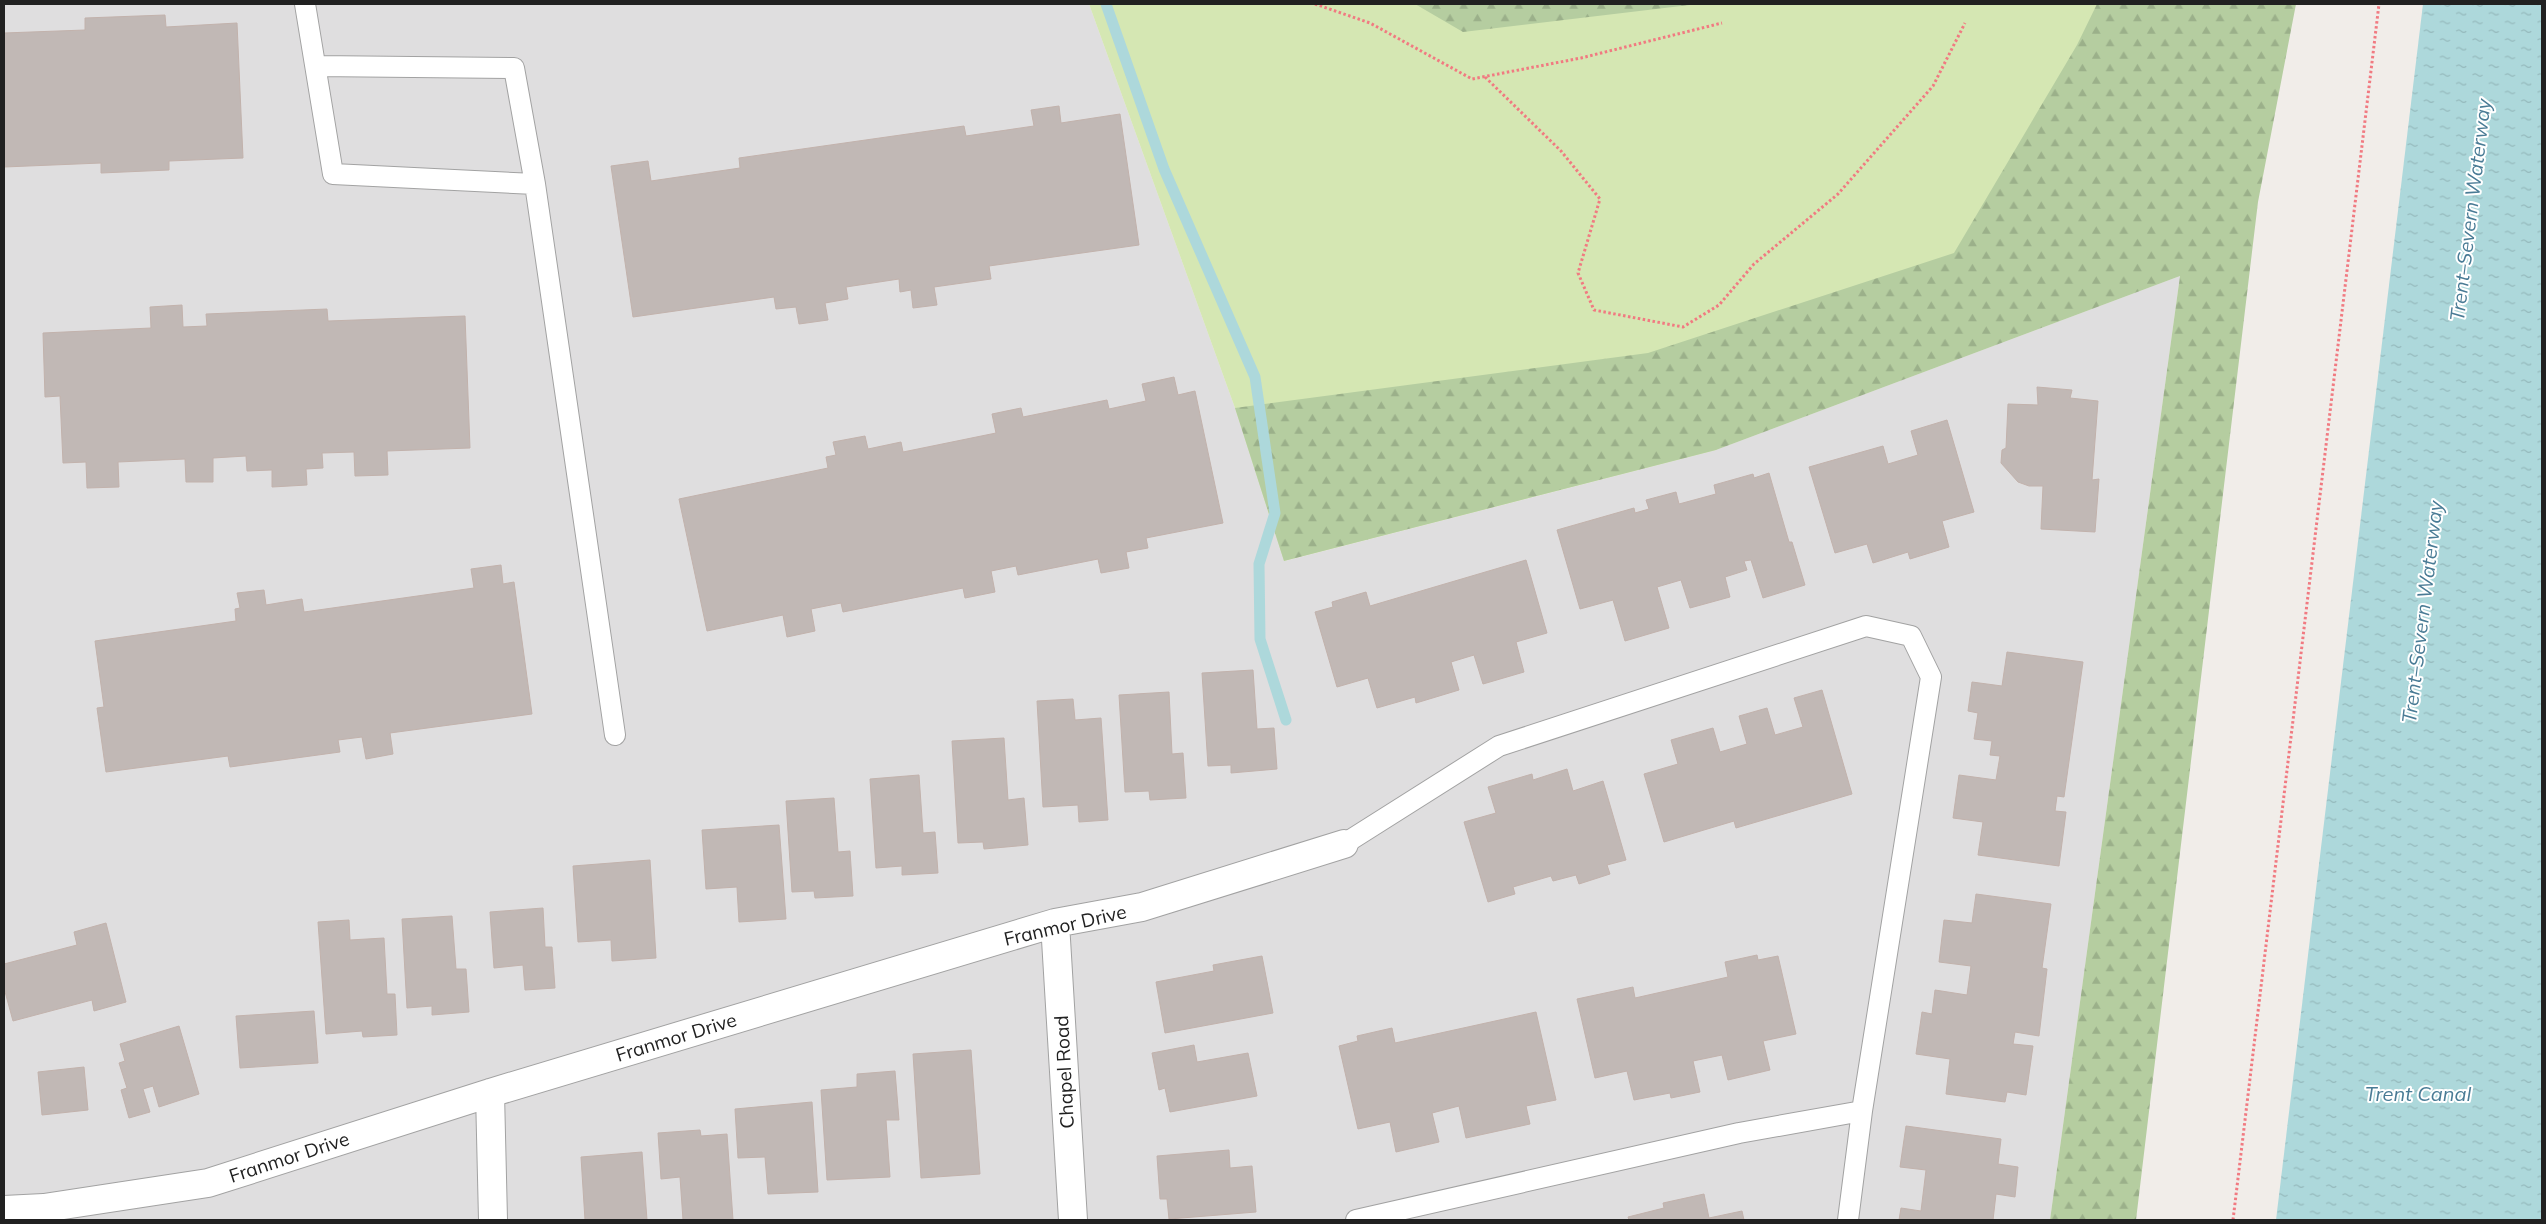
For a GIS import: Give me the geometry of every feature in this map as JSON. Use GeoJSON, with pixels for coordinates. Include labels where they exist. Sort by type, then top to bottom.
{"type":"FeatureCollection","features":[{"type":"Feature","properties":{"kind":"street","name":"Franmor Drive"},"geometry":{"type":"LineString","coordinates":[[4,1210],[44,1208],[208,1183],[490,1093],[1055,923],[1142,907],[1344,844]]}},
{"type":"Feature","properties":{"kind":"street","name":"Chapel Road"},"geometry":{"type":"LineString","coordinates":[[1055,923],[1073,1220]]}},
{"type":"Feature","properties":{"kind":"street"},"geometry":{"type":"LineString","coordinates":[[490,1093],[493,1220]]}},
{"type":"Feature","properties":{"kind":"lane"},"geometry":{"type":"LineString","coordinates":[[304,4],[333,174],[535,184]]}},
{"type":"Feature","properties":{"kind":"lane"},"geometry":{"type":"LineString","coordinates":[[316,66],[514,68],[535,184],[615,735]]}},
{"type":"Feature","properties":{"kind":"lane"},"geometry":{"type":"LineString","coordinates":[[1344,844],[1499,746],[1866,626],[1911,636],[1932,677],[1862,1112],[1848,1220]]}},
{"type":"Feature","properties":{"kind":"lane"},"geometry":{"type":"LineString","coordinates":[[1356,1220],[1739,1133],[1862,1112]]}},
{"type":"Feature","properties":{"kind":"path"},"geometry":{"type":"LineString","coordinates":[[1315,4],[1370,22],[1472,79],[1581,58],[1722,23]]}},
{"type":"Feature","properties":{"kind":"path"},"geometry":{"type":"LineString","coordinates":[[2233,1220],[2379,4]]}},
{"type":"Feature","properties":{"kind":"path"},"geometry":{"type":"LineString","coordinates":[[1485,77],[1562,151],[1600,198],[1578,273],[1594,310],[1683,327],[1718,305],[1754,264],[1838,194],[1933,86],[1965,23]]}},
{"type":"Feature","properties":{"kind":"shaded area"},"geometry":{"type":"Polygon","coordinates":[[[4,4],[1089,4],[1235,408],[1285,561],[1716,450],[2180,276],[2050,1220],[4,1220],[4,4]]]}},
{"type":"Feature","properties":{"kind":"green space"},"geometry":{"type":"Polygon","coordinates":[[[1089,4],[2296,4],[1716,450],[1284,561],[1235,408],[1089,4]]]}},
{"type":"Feature","properties":{"kind":"green space"},"geometry":{"type":"Polygon","coordinates":[[[1415,4],[1698,4],[1463,32],[1415,4]]]}},
{"type":"Feature","properties":{"kind":"green space"},"geometry":{"type":"Polygon","coordinates":[[[2097,4],[2296,4],[2258,202],[2136,1220],[2050,1220],[2180,276],[1716,450],[1284,561],[1235,408],[1648,353],[1954,253],[2077,45],[2097,4]]]}},
{"type":"Feature","properties":{"kind":"water","name":"Trent Canal"},"geometry":{"type":"Polygon","coordinates":[[[2423,4],[2542,4],[2542,1220],[2276,1220],[2423,4]]]}},
{"type":"Feature","properties":{"kind":"building"},"geometry":{"type":"Polygon","coordinates":[[[165,15],[166,27],[237,23],[243,158],[169,161],[169,170],[101,173],[101,163],[4,167],[4,33],[85,30],[85,18],[165,15]]]}},
{"type":"Feature","properties":{"kind":"building"},"geometry":{"type":"Polygon","coordinates":[[[1059,106],[1061,123],[1120,114],[1139,245],[989,266],[991,279],[934,287],[937,305],[913,308],[911,290],[900,292],[899,279],[846,287],[848,299],[825,303],[828,320],[799,324],[796,307],[776,309],[774,297],[633,317],[611,166],[648,161],[651,181],[740,168],[739,158],[964,126],[966,136],[1034,126],[1031,110],[1059,106]]]}},
{"type":"Feature","properties":{"kind":"building"},"geometry":{"type":"Polygon","coordinates":[[[182,305],[183,327],[207,326],[206,314],[327,309],[328,321],[465,316],[470,448],[387,451],[388,475],[355,476],[354,452],[322,453],[323,468],[306,469],[307,485],[272,487],[272,470],[247,471],[246,456],[213,458],[213,482],[186,482],[185,459],[118,462],[119,487],[87,488],[86,462],[63,463],[60,396],[45,397],[43,333],[151,328],[150,307],[182,305]]]}},
{"type":"Feature","properties":{"kind":"building"},"geometry":{"type":"Polygon","coordinates":[[[1174,377],[1178,395],[1195,391],[1223,523],[1146,538],[1148,548],[1126,552],[1129,568],[1101,573],[1098,559],[1018,575],[1016,566],[991,571],[995,592],[965,598],[963,588],[843,612],[841,603],[811,609],[815,631],[787,637],[783,615],[707,631],[679,499],[828,468],[826,457],[836,455],[833,442],[865,436],[868,449],[901,442],[903,452],[996,433],[992,414],[1021,408],[1023,417],[1107,400],[1109,409],[1146,401],[1142,384],[1174,377]]]}},
{"type":"Feature","properties":{"kind":"building"},"geometry":{"type":"Polygon","coordinates":[[[2037,387],[2072,390],[2070,398],[2098,401],[2092,480],[2099,479],[2095,532],[2041,529],[2043,486],[2029,486],[2018,482],[2001,463],[2002,450],[2006,448],[2008,404],[2038,405],[2037,387]]]}},
{"type":"Feature","properties":{"kind":"building"},"geometry":{"type":"Polygon","coordinates":[[[1947,420],[1974,512],[1942,521],[1949,547],[1910,559],[1908,552],[1873,563],[1867,544],[1835,553],[1809,467],[1883,446],[1888,464],[1918,455],[1911,431],[1947,420]]]}},
{"type":"Feature","properties":{"kind":"building"},"geometry":{"type":"Polygon","coordinates":[[[1769,473],[1789,542],[1792,542],[1805,585],[1763,598],[1751,560],[1744,561],[1747,570],[1725,577],[1730,597],[1690,608],[1681,580],[1657,587],[1669,628],[1625,641],[1613,600],[1580,609],[1557,530],[1634,508],[1635,513],[1649,509],[1646,500],[1676,492],[1679,504],[1716,494],[1714,485],[1753,474],[1754,478],[1769,473]]]}},
{"type":"Feature","properties":{"kind":"building"},"geometry":{"type":"Polygon","coordinates":[[[1526,560],[1547,633],[1516,642],[1524,672],[1483,684],[1474,655],[1451,662],[1459,690],[1416,703],[1415,697],[1377,708],[1368,678],[1337,687],[1315,612],[1333,607],[1332,602],[1366,592],[1370,606],[1526,560]]]}},
{"type":"Feature","properties":{"kind":"building"},"geometry":{"type":"Polygon","coordinates":[[[501,565],[503,584],[514,582],[532,714],[390,733],[393,754],[366,759],[362,737],[338,740],[340,752],[230,767],[228,756],[106,772],[97,708],[104,707],[95,641],[236,621],[235,609],[240,608],[237,593],[264,590],[266,605],[302,599],[304,612],[474,588],[471,569],[501,565]]]}},
{"type":"Feature","properties":{"kind":"building"},"geometry":{"type":"Polygon","coordinates":[[[2007,652],[2083,662],[2064,797],[2057,796],[2055,811],[2066,812],[2059,866],[1978,855],[1983,822],[1953,818],[1959,775],[1996,780],[2000,756],[1990,755],[1992,741],[1974,739],[1978,713],[1968,711],[1972,682],[2002,686],[2007,652]]]}},
{"type":"Feature","properties":{"kind":"building"},"geometry":{"type":"Polygon","coordinates":[[[1253,670],[1257,729],[1274,728],[1277,769],[1231,773],[1231,765],[1208,766],[1202,673],[1253,670]]]}},
{"type":"Feature","properties":{"kind":"building"},"geometry":{"type":"Polygon","coordinates":[[[1822,690],[1852,794],[1736,828],[1734,821],[1664,842],[1644,774],[1678,764],[1671,740],[1713,728],[1720,752],[1747,744],[1739,716],[1767,708],[1775,735],[1803,727],[1794,698],[1822,690]]]}},
{"type":"Feature","properties":{"kind":"building"},"geometry":{"type":"Polygon","coordinates":[[[1169,692],[1172,754],[1183,753],[1186,798],[1150,800],[1149,791],[1125,792],[1119,695],[1169,692]]]}},
{"type":"Feature","properties":{"kind":"building"},"geometry":{"type":"Polygon","coordinates":[[[1073,699],[1075,720],[1101,718],[1108,820],[1079,822],[1078,805],[1043,807],[1037,701],[1073,699]]]}},
{"type":"Feature","properties":{"kind":"building"},"geometry":{"type":"Polygon","coordinates":[[[1004,738],[1008,800],[1024,798],[1028,845],[984,849],[983,842],[958,843],[952,741],[1004,738]]]}},
{"type":"Feature","properties":{"kind":"building"},"geometry":{"type":"Polygon","coordinates":[[[1567,769],[1573,791],[1603,781],[1626,860],[1607,865],[1610,874],[1579,884],[1576,875],[1553,881],[1551,876],[1513,887],[1515,894],[1488,902],[1464,822],[1496,813],[1488,787],[1532,774],[1533,780],[1567,769]]]}},
{"type":"Feature","properties":{"kind":"building"},"geometry":{"type":"Polygon","coordinates":[[[919,775],[923,833],[935,832],[938,873],[902,875],[902,866],[876,868],[870,779],[919,775]]]}},
{"type":"Feature","properties":{"kind":"building"},"geometry":{"type":"Polygon","coordinates":[[[834,798],[838,852],[850,851],[853,896],[815,898],[814,891],[792,892],[786,801],[834,798]]]}},
{"type":"Feature","properties":{"kind":"building"},"geometry":{"type":"Polygon","coordinates":[[[779,825],[786,919],[739,922],[737,887],[706,889],[702,830],[779,825]]]}},
{"type":"Feature","properties":{"kind":"building"},"geometry":{"type":"Polygon","coordinates":[[[650,860],[656,958],[612,961],[611,940],[578,942],[573,866],[650,860]]]}},
{"type":"Feature","properties":{"kind":"building"},"geometry":{"type":"Polygon","coordinates":[[[1976,894],[2051,904],[2042,968],[2047,969],[2039,1036],[2015,1032],[2013,1044],[2033,1046],[2026,1095],[2007,1092],[2005,1102],[1946,1094],[1950,1059],[1916,1054],[1922,1012],[1932,1014],[1935,990],[1967,995],[1971,966],[1939,962],[1944,920],[1972,923],[1976,894]]]}},
{"type":"Feature","properties":{"kind":"building"},"geometry":{"type":"Polygon","coordinates":[[[543,908],[545,947],[552,947],[555,988],[525,990],[523,965],[494,968],[490,912],[543,908]]]}},
{"type":"Feature","properties":{"kind":"building"},"geometry":{"type":"Polygon","coordinates":[[[452,916],[456,969],[466,969],[469,1012],[432,1015],[432,1006],[407,1008],[402,919],[452,916]]]}},
{"type":"Feature","properties":{"kind":"building"},"geometry":{"type":"Polygon","coordinates":[[[349,920],[350,940],[384,938],[387,994],[395,994],[397,1035],[363,1037],[362,1031],[326,1034],[318,922],[349,920]]]}},
{"type":"Feature","properties":{"kind":"building"},"geometry":{"type":"Polygon","coordinates":[[[106,923],[126,1002],[94,1011],[92,1000],[13,1021],[4,988],[4,964],[77,945],[74,932],[106,923]]]}},
{"type":"Feature","properties":{"kind":"building"},"geometry":{"type":"Polygon","coordinates":[[[1757,955],[1758,960],[1778,956],[1796,1034],[1763,1041],[1770,1070],[1728,1080],[1722,1055],[1693,1061],[1700,1092],[1671,1098],[1670,1093],[1634,1100],[1627,1071],[1595,1078],[1577,999],[1633,987],[1635,998],[1728,977],[1725,962],[1757,955]]]}},
{"type":"Feature","properties":{"kind":"building"},"geometry":{"type":"Polygon","coordinates":[[[1262,956],[1273,1013],[1165,1033],[1156,982],[1214,971],[1213,965],[1262,956]]]}},
{"type":"Feature","properties":{"kind":"building"},"geometry":{"type":"Polygon","coordinates":[[[314,1011],[318,1063],[240,1068],[236,1016],[314,1011]]]}},
{"type":"Feature","properties":{"kind":"building"},"geometry":{"type":"Polygon","coordinates":[[[1536,1012],[1556,1100],[1526,1106],[1530,1124],[1466,1138],[1459,1106],[1432,1113],[1439,1142],[1396,1152],[1390,1122],[1358,1129],[1339,1046],[1358,1041],[1357,1036],[1392,1028],[1395,1043],[1536,1012]]]}},
{"type":"Feature","properties":{"kind":"building"},"geometry":{"type":"Polygon","coordinates":[[[179,1026],[199,1094],[159,1107],[153,1086],[143,1089],[150,1112],[129,1118],[121,1090],[127,1088],[119,1063],[125,1061],[120,1044],[179,1026]]]}},
{"type":"Feature","properties":{"kind":"building"},"geometry":{"type":"Polygon","coordinates":[[[1194,1045],[1197,1062],[1248,1053],[1257,1096],[1170,1112],[1165,1088],[1159,1090],[1152,1053],[1194,1045]]]}},
{"type":"Feature","properties":{"kind":"building"},"geometry":{"type":"Polygon","coordinates":[[[971,1050],[980,1174],[921,1178],[913,1054],[971,1050]]]}},
{"type":"Feature","properties":{"kind":"building"},"geometry":{"type":"Polygon","coordinates":[[[84,1067],[88,1110],[42,1115],[38,1072],[84,1067]]]}},
{"type":"Feature","properties":{"kind":"building"},"geometry":{"type":"Polygon","coordinates":[[[895,1071],[899,1120],[886,1120],[890,1177],[827,1180],[821,1090],[857,1087],[857,1074],[895,1071]]]}},
{"type":"Feature","properties":{"kind":"building"},"geometry":{"type":"Polygon","coordinates":[[[812,1102],[818,1192],[768,1194],[765,1157],[738,1158],[735,1109],[812,1102]]]}},
{"type":"Feature","properties":{"kind":"building"},"geometry":{"type":"Polygon","coordinates":[[[1906,1126],[2001,1139],[1998,1164],[2018,1167],[2015,1197],[1996,1194],[1993,1220],[1899,1220],[1901,1208],[1921,1211],[1926,1170],[1900,1167],[1906,1126]]]}},
{"type":"Feature","properties":{"kind":"building"},"geometry":{"type":"Polygon","coordinates":[[[700,1130],[701,1136],[727,1134],[733,1220],[683,1220],[680,1177],[661,1179],[658,1133],[700,1130]]]}},
{"type":"Feature","properties":{"kind":"building"},"geometry":{"type":"Polygon","coordinates":[[[1229,1150],[1230,1168],[1252,1166],[1256,1212],[1169,1219],[1167,1199],[1160,1199],[1157,1156],[1229,1150]]]}},
{"type":"Feature","properties":{"kind":"building"},"geometry":{"type":"Polygon","coordinates":[[[642,1152],[647,1220],[585,1220],[581,1157],[642,1152]]]}},
{"type":"Feature","properties":{"kind":"building"},"geometry":{"type":"Polygon","coordinates":[[[1704,1194],[1709,1218],[1742,1211],[1744,1220],[1629,1220],[1628,1217],[1664,1208],[1663,1203],[1704,1194]]]}},
{"type":"Feature","properties":{"kind":"waterway"},"geometry":{"type":"LineString","coordinates":[[1106,4],[1164,169],[1255,377],[1275,513],[1259,564],[1260,639],[1286,720]]}},
{"type":"Feature","properties":{"kind":"water label","name":"Trent–Severn Waterway"},"geometry":{"type":"Point","coordinates":[2470,210]}},
{"type":"Feature","properties":{"kind":"water label","name":"Trent–Severn Waterway"},"geometry":{"type":"Point","coordinates":[2422,612]}}]}
